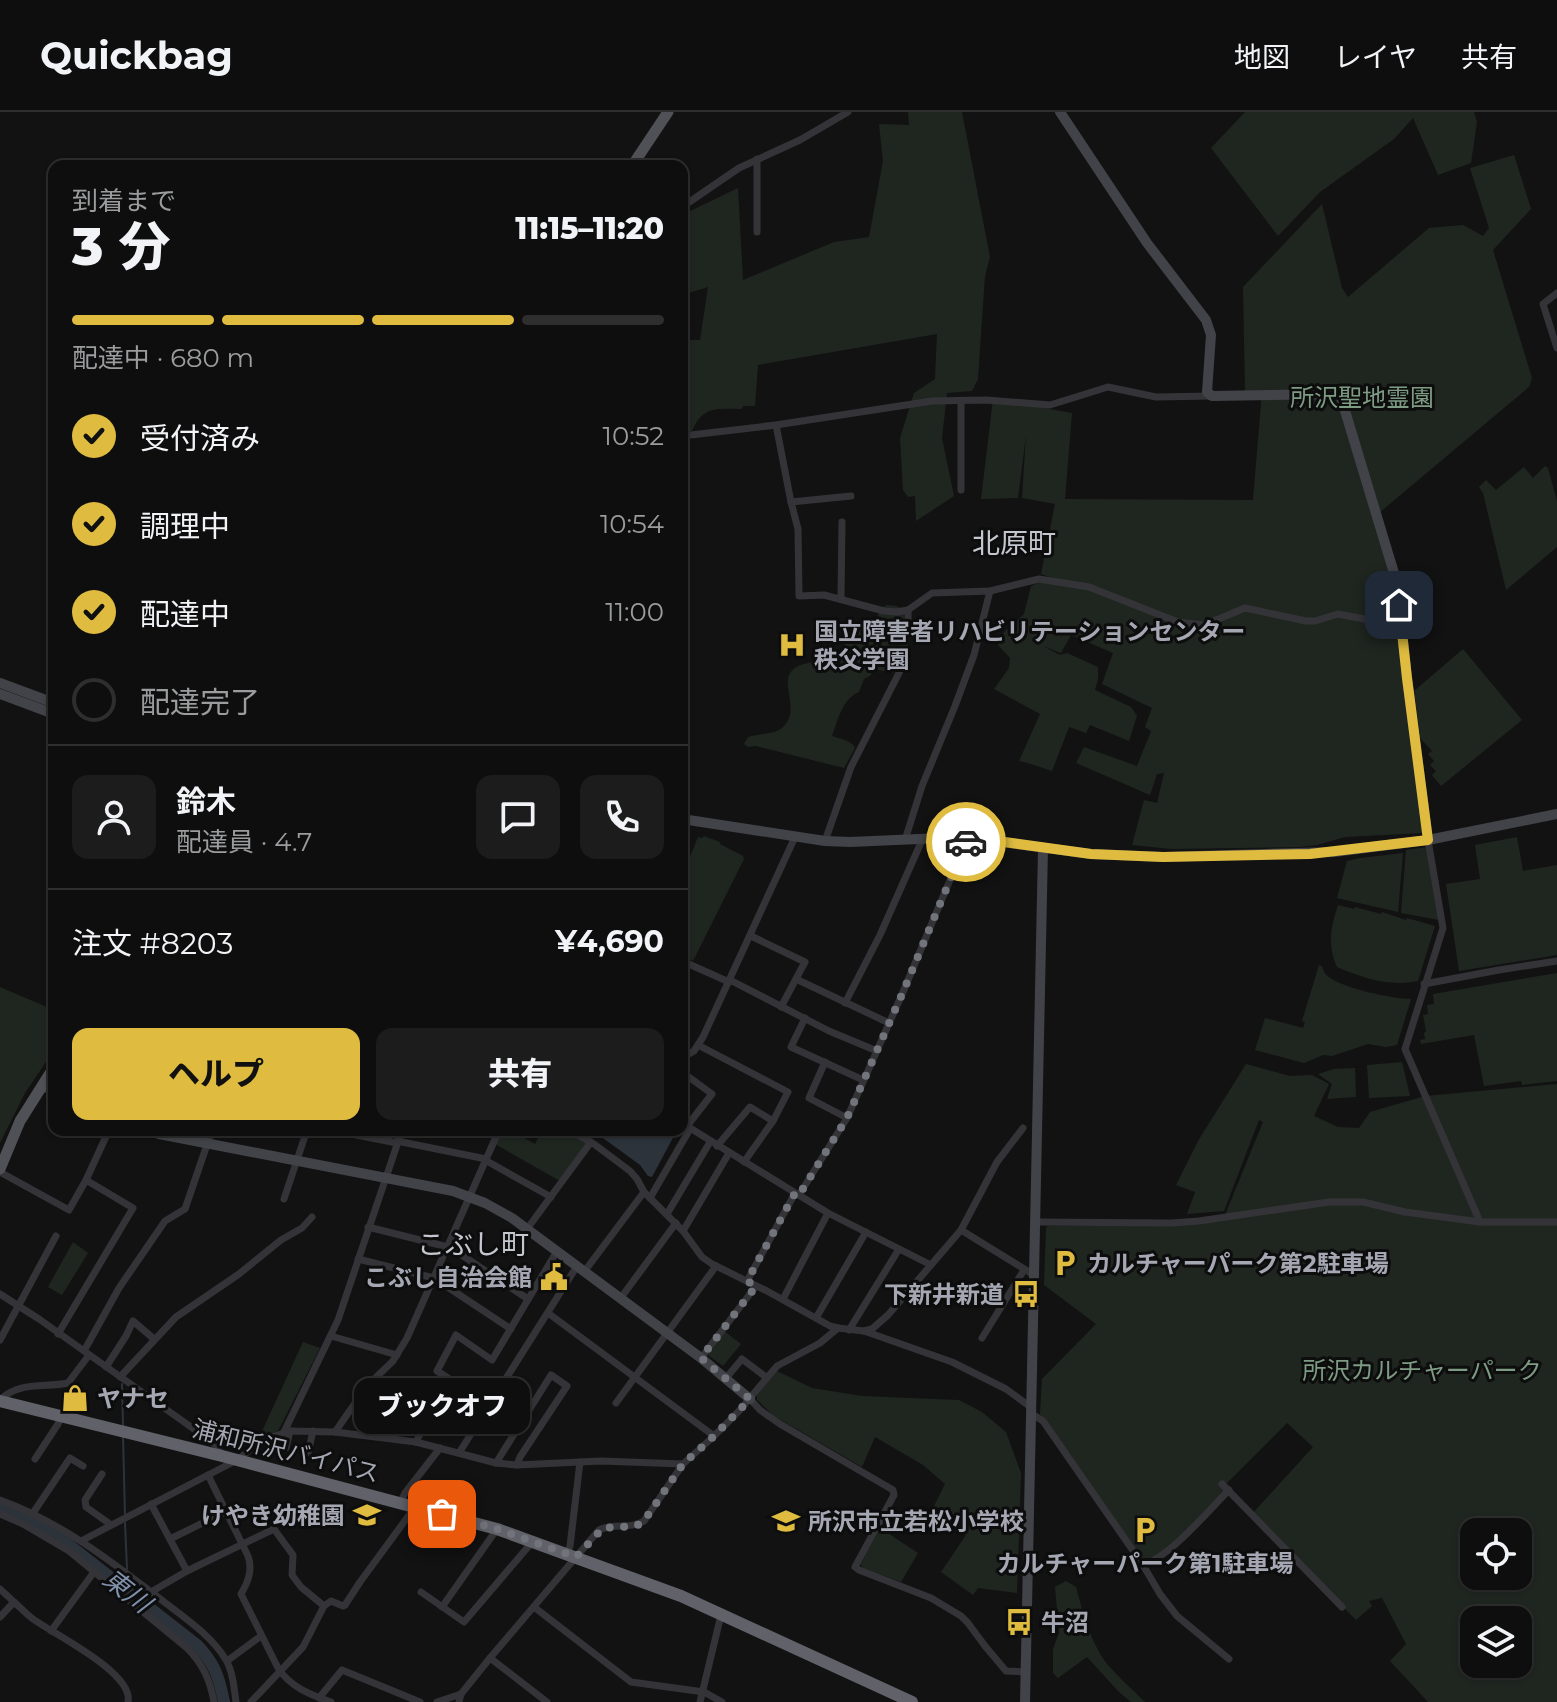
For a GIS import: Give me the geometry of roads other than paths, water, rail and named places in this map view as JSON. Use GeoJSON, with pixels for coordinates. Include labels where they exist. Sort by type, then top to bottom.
{"type":"FeatureCollection","features":[{"type":"Feature","properties":{"kind":"highway","name":"浦和所沢バイパス"},"geometry":{"type":"LineString","coordinates":[[0,1401],[497,1529],[681,1596],[912,1702]]}},
{"type":"Feature","properties":{"kind":"main road"},"geometry":{"type":"LineString","coordinates":[[636,160],[668,112]]}},
{"type":"Feature","properties":{"kind":"main road"},"geometry":{"type":"LineString","coordinates":[[0,1170],[17,1128],[48,1076]]}},
{"type":"Feature","properties":{"kind":"street"},"geometry":{"type":"LineString","coordinates":[[688,203],[739,168],[814,133],[848,112]]}},
{"type":"Feature","properties":{"kind":"street"},"geometry":{"type":"LineString","coordinates":[[1060,112],[1147,243],[1206,320],[1211,335],[1206,388],[1212,396]]}},
{"type":"Feature","properties":{"kind":"street"},"geometry":{"type":"LineString","coordinates":[[757,159],[757,232]]}},
{"type":"Feature","properties":{"kind":"street"},"geometry":{"type":"LineString","coordinates":[[1557,293],[1543,304],[1557,348]]}},
{"type":"Feature","properties":{"kind":"street"},"geometry":{"type":"LineString","coordinates":[[688,435],[932,401],[986,400],[1050,405],[1108,387],[1156,397],[1340,394],[1395,575],[1428,840],[1443,928],[1405,1049],[1480,1222]]}},
{"type":"Feature","properties":{"kind":"street"},"geometry":{"type":"LineString","coordinates":[[961,401],[961,490]]}},
{"type":"Feature","properties":{"kind":"street"},"geometry":{"type":"LineString","coordinates":[[776,425],[798,529],[799,595],[824,595],[884,611],[908,610],[932,593],[990,591],[1039,579],[1089,587],[1178,622],[1204,625],[1245,608],[1306,621],[1338,614],[1402,626]]}},
{"type":"Feature","properties":{"kind":"street"},"geometry":{"type":"LineString","coordinates":[[791,502],[851,496]]}},
{"type":"Feature","properties":{"kind":"street"},"geometry":{"type":"LineString","coordinates":[[841,599],[842,522]]}},
{"type":"Feature","properties":{"kind":"street"},"geometry":{"type":"LineString","coordinates":[[905,840],[922,786],[974,655],[990,591]]}},
{"type":"Feature","properties":{"kind":"street"},"geometry":{"type":"LineString","coordinates":[[825,841],[851,767],[900,671],[908,610]]}},
{"type":"Feature","properties":{"kind":"street"},"geometry":{"type":"LineString","coordinates":[[0,683],[48,701]]}},
{"type":"Feature","properties":{"kind":"street"},"geometry":{"type":"LineString","coordinates":[[0,694],[48,712]]}},
{"type":"Feature","properties":{"kind":"street"},"geometry":{"type":"LineString","coordinates":[[688,820],[825,841],[968,837],[1116,856],[1177,857],[1310,854],[1428,840],[1557,814]]}},
{"type":"Feature","properties":{"kind":"street"},"geometry":{"type":"LineString","coordinates":[[688,1054],[698,1045],[730,981],[795,837]]}},
{"type":"Feature","properties":{"kind":"street"},"geometry":{"type":"LineString","coordinates":[[747,1281],[797,1194],[847,1118],[968,837]]}},
{"type":"Feature","properties":{"kind":"street"},"geometry":{"type":"LineString","coordinates":[[845,1003],[880,935],[923,838]]}},
{"type":"Feature","properties":{"kind":"street"},"geometry":{"type":"LineString","coordinates":[[1025,1702],[1032,1411],[1029,1272],[1035,1222],[1043,848]]}},
{"type":"Feature","properties":{"kind":"street"},"geometry":{"type":"LineString","coordinates":[[751,936],[805,962],[781,1007]]}},
{"type":"Feature","properties":{"kind":"street"},"geometry":{"type":"LineString","coordinates":[[1424,984],[1557,961]]}},
{"type":"Feature","properties":{"kind":"street"},"geometry":{"type":"LineString","coordinates":[[688,964],[877,1051]]}},
{"type":"Feature","properties":{"kind":"street"},"geometry":{"type":"LineString","coordinates":[[796,979],[889,1023]]}},
{"type":"Feature","properties":{"kind":"street"},"geometry":{"type":"LineString","coordinates":[[805,1018],[791,1047],[863,1080]]}},
{"type":"Feature","properties":{"kind":"street"},"geometry":{"type":"LineString","coordinates":[[698,1045],[788,1092],[773,1121],[744,1162]]}},
{"type":"Feature","properties":{"kind":"street"},"geometry":{"type":"LineString","coordinates":[[825,1062],[809,1098],[847,1118]]}},
{"type":"Feature","properties":{"kind":"street"},"geometry":{"type":"LineString","coordinates":[[688,1076],[712,1094],[688,1124]]}},
{"type":"Feature","properties":{"kind":"street"},"geometry":{"type":"LineString","coordinates":[[42,1086],[48,1088]]}},
{"type":"Feature","properties":{"kind":"street"},"geometry":{"type":"LineString","coordinates":[[667,1214],[714,1144],[750,1107],[773,1121]]}},
{"type":"Feature","properties":{"kind":"street"},"geometry":{"type":"LineString","coordinates":[[688,1127],[828,1213],[931,1265]]}},
{"type":"Feature","properties":{"kind":"street"},"geometry":{"type":"LineString","coordinates":[[864,1331],[872,1329],[888,1315],[961,1230],[997,1162],[1023,1128]]}},
{"type":"Feature","properties":{"kind":"street"},"geometry":{"type":"LineString","coordinates":[[0,1170],[69,1210],[106,1136]]}},
{"type":"Feature","properties":{"kind":"street"},"geometry":{"type":"LineString","coordinates":[[170,1136],[453,1191],[497,1209],[701,1358],[760,1410],[893,1490],[894,1495],[855,1567],[931,1598],[968,1623],[1006,1671],[1026,1672]]}},
{"type":"Feature","properties":{"kind":"street"},"geometry":{"type":"LineString","coordinates":[[0,1401],[11,1391],[23,1387],[68,1383],[119,1288],[165,1221],[185,1209],[210,1136]]}},
{"type":"Feature","properties":{"kind":"street"},"geometry":{"type":"LineString","coordinates":[[284,1199],[305,1136]]}},
{"type":"Feature","properties":{"kind":"street"},"geometry":{"type":"LineString","coordinates":[[364,1136],[486,1159],[551,1197]]}},
{"type":"Feature","properties":{"kind":"street"},"geometry":{"type":"LineString","coordinates":[[286,1448],[287,1431],[331,1336],[400,1136]]}},
{"type":"Feature","properties":{"kind":"street"},"geometry":{"type":"LineString","coordinates":[[335,1432],[367,1386],[397,1355],[496,1136]]}},
{"type":"Feature","properties":{"kind":"street"},"geometry":{"type":"LineString","coordinates":[[580,1136],[630,1171],[702,1257],[716,1266],[838,1328],[864,1331],[952,1362],[1006,1389],[1043,1421],[1177,1616],[1229,1659]]}},
{"type":"Feature","properties":{"kind":"street"},"geometry":{"type":"LineString","coordinates":[[459,1453],[548,1313],[581,1269],[647,1195],[680,1136]]}},
{"type":"Feature","properties":{"kind":"street"},"geometry":{"type":"LineString","coordinates":[[527,1229],[591,1142]]}},
{"type":"Feature","properties":{"kind":"street"},"geometry":{"type":"LineString","coordinates":[[683,1231],[729,1153]]}},
{"type":"Feature","properties":{"kind":"street"},"geometry":{"type":"LineString","coordinates":[[58,1334],[133,1208],[86,1180]]}},
{"type":"Feature","properties":{"kind":"street"},"geometry":{"type":"LineString","coordinates":[[1035,1222],[1171,1223],[1340,1202],[1363,1202],[1405,1212],[1480,1222],[1557,1222]]}},
{"type":"Feature","properties":{"kind":"street"},"geometry":{"type":"LineString","coordinates":[[783,1299],[828,1213]]}},
{"type":"Feature","properties":{"kind":"street"},"geometry":{"type":"LineString","coordinates":[[120,1377],[176,1317],[302,1228],[312,1217]]}},
{"type":"Feature","properties":{"kind":"street"},"geometry":{"type":"LineString","coordinates":[[620,1299],[676,1223]]}},
{"type":"Feature","properties":{"kind":"street"},"geometry":{"type":"LineString","coordinates":[[368,1227],[448,1247],[528,1299]]}},
{"type":"Feature","properties":{"kind":"street"},"geometry":{"type":"LineString","coordinates":[[961,1230],[1029,1272]]}},
{"type":"Feature","properties":{"kind":"street"},"geometry":{"type":"LineString","coordinates":[[816,1318],[866,1232]]}},
{"type":"Feature","properties":{"kind":"street"},"geometry":{"type":"LineString","coordinates":[[0,1340],[56,1236]]}},
{"type":"Feature","properties":{"kind":"street"},"geometry":{"type":"LineString","coordinates":[[849,1330],[899,1249]]}},
{"type":"Feature","properties":{"kind":"street"},"geometry":{"type":"LineString","coordinates":[[416,1442],[448,1378],[437,1371],[456,1335],[492,1360],[557,1251]]}},
{"type":"Feature","properties":{"kind":"street"},"geometry":{"type":"LineString","coordinates":[[358,1259],[434,1278],[511,1329]]}},
{"type":"Feature","properties":{"kind":"street"},"geometry":{"type":"LineString","coordinates":[[616,1403],[716,1266]]}},
{"type":"Feature","properties":{"kind":"street"},"geometry":{"type":"LineString","coordinates":[[982,1338],[1029,1272]]}},
{"type":"Feature","properties":{"kind":"street"},"geometry":{"type":"LineString","coordinates":[[701,1358],[756,1286]]}},
{"type":"Feature","properties":{"kind":"street"},"geometry":{"type":"LineString","coordinates":[[0,1294],[217,1446],[222,1456]]}},
{"type":"Feature","properties":{"kind":"street"},"geometry":{"type":"LineString","coordinates":[[548,1313],[714,1436]]}},
{"type":"Feature","properties":{"kind":"street"},"geometry":{"type":"LineString","coordinates":[[106,1367],[133,1321],[154,1339]]}},
{"type":"Feature","properties":{"kind":"street"},"geometry":{"type":"LineString","coordinates":[[437,1702],[460,1698],[572,1555],[603,1528],[636,1526],[644,1521],[683,1464],[750,1399],[777,1366],[820,1343],[838,1328]]}},
{"type":"Feature","properties":{"kind":"street"},"geometry":{"type":"LineString","coordinates":[[331,1336],[397,1355]]}},
{"type":"Feature","properties":{"kind":"street"},"geometry":{"type":"LineString","coordinates":[[726,1378],[742,1359],[767,1378]]}},
{"type":"Feature","properties":{"kind":"street"},"geometry":{"type":"LineString","coordinates":[[496,1463],[551,1375],[567,1386],[517,1465]]}},
{"type":"Feature","properties":{"kind":"street"},"geometry":{"type":"LineString","coordinates":[[35,1459],[61,1417]]}},
{"type":"Feature","properties":{"kind":"street"},"geometry":{"type":"LineString","coordinates":[[70,1550],[78,1540],[237,1460],[263,1440],[287,1431],[335,1432],[416,1442],[496,1463],[517,1465],[622,1461],[683,1464]]}},
{"type":"Feature","properties":{"kind":"street"},"geometry":{"type":"LineString","coordinates":[[308,1453],[313,1431]]}},
{"type":"Feature","properties":{"kind":"street"},"geometry":{"type":"LineString","coordinates":[[400,1503],[440,1448]]}},
{"type":"Feature","properties":{"kind":"street"},"geometry":{"type":"LineString","coordinates":[[33,1513],[70,1458],[83,1466]]}},
{"type":"Feature","properties":{"kind":"street"},"geometry":{"type":"LineString","coordinates":[[572,1555],[570,1546],[580,1462]]}},
{"type":"Feature","properties":{"kind":"street"},"geometry":{"type":"LineString","coordinates":[[102,1474],[85,1500],[86,1507],[110,1524]]}},
{"type":"Feature","properties":{"kind":"street"},"geometry":{"type":"LineString","coordinates":[[208,1475],[250,1563],[249,1578],[241,1594],[261,1636],[280,1671],[306,1693],[331,1702]]}},
{"type":"Feature","properties":{"kind":"street"},"geometry":{"type":"LineString","coordinates":[[1143,1565],[1173,1547],[1226,1487],[1342,1607]]}},
{"type":"Feature","properties":{"kind":"street"},"geometry":{"type":"LineString","coordinates":[[0,1500],[33,1513],[78,1540],[208,1637],[227,1661],[236,1702]]}},
{"type":"Feature","properties":{"kind":"street"},"geometry":{"type":"LineString","coordinates":[[151,1504],[187,1571]]}},
{"type":"Feature","properties":{"kind":"street"},"geometry":{"type":"LineString","coordinates":[[251,1702],[303,1647],[324,1606],[331,1601],[345,1605],[415,1506]]}},
{"type":"Feature","properties":{"kind":"street"},"geometry":{"type":"LineString","coordinates":[[170,1539],[225,1512]]}},
{"type":"Feature","properties":{"kind":"street"},"geometry":{"type":"LineString","coordinates":[[0,1526],[4,1516],[70,1550],[193,1653],[207,1675],[214,1702]]}},
{"type":"Feature","properties":{"kind":"street"},"geometry":{"type":"LineString","coordinates":[[151,1592],[274,1529],[293,1555],[292,1575],[324,1606]]}},
{"type":"Feature","properties":{"kind":"street"},"geometry":{"type":"LineString","coordinates":[[442,1607],[497,1529]]}},
{"type":"Feature","properties":{"kind":"street"},"geometry":{"type":"LineString","coordinates":[[421,1592],[464,1622],[533,1541]]}},
{"type":"Feature","properties":{"kind":"street"},"geometry":{"type":"LineString","coordinates":[[51,1631],[94,1572]]}},
{"type":"Feature","properties":{"kind":"street"},"geometry":{"type":"LineString","coordinates":[[0,1589],[31,1618],[116,1674],[128,1693],[128,1702]]}},
{"type":"Feature","properties":{"kind":"street"},"geometry":{"type":"LineString","coordinates":[[0,1617],[14,1602]]}},
{"type":"Feature","properties":{"kind":"street"},"geometry":{"type":"LineString","coordinates":[[534,1607],[631,1682],[704,1692],[722,1702]]}},
{"type":"Feature","properties":{"kind":"street"},"geometry":{"type":"LineString","coordinates":[[700,1702],[721,1615]]}},
{"type":"Feature","properties":{"kind":"street"},"geometry":{"type":"LineString","coordinates":[[227,1661],[261,1636]]}},
{"type":"Feature","properties":{"kind":"street"},"geometry":{"type":"LineString","coordinates":[[490,1658],[547,1702]]}},
{"type":"Feature","properties":{"kind":"street"},"geometry":{"type":"LineString","coordinates":[[319,1698],[342,1670],[420,1702]]}},
{"type":"Feature","properties":{"kind":"waterway"},"geometry":{"type":"LineString","coordinates":[[122,1384],[123,1425]]}},
{"type":"Feature","properties":{"kind":"waterway"},"geometry":{"type":"LineString","coordinates":[[123,1435],[125,1517]]}},
{"type":"Feature","properties":{"kind":"waterway","name":"東川"},"geometry":{"type":"LineString","coordinates":[[0,1509],[38,1524],[60,1538],[197,1645],[215,1671],[224,1702]]}},
{"type":"Feature","properties":{"kind":"waterway"},"geometry":{"type":"LineString","coordinates":[[125,1523],[127,1569]]}},
{"type":"Feature","properties":{"kind":"waterway"},"geometry":{"type":"LineString","coordinates":[[127,1579],[127,1590]]}},
{"type":"Feature","properties":{"kind":"place","name":"国立障害者リハビリテーションセンター 秩父学園"},"geometry":{"type":"Point","coordinates":[792,645]}},
{"type":"Feature","properties":{"kind":"place","name":"カルチャーパーク第2駐車場"},"geometry":{"type":"Point","coordinates":[1065,1263]}},
{"type":"Feature","properties":{"kind":"place","name":"こぶし自治会館"},"geometry":{"type":"Point","coordinates":[554,1277]}},
{"type":"Feature","properties":{"kind":"place","name":"下新井新道"},"geometry":{"type":"Point","coordinates":[1026,1294]}},
{"type":"Feature","properties":{"kind":"place","name":"ヤナセ"},"geometry":{"type":"Point","coordinates":[75,1398]}},
{"type":"Feature","properties":{"kind":"place","name":"ブックオフ"},"geometry":{"type":"Point","coordinates":[442,1514]}},
{"type":"Feature","properties":{"kind":"place","name":"けやき幼稚園"},"geometry":{"type":"Point","coordinates":[367,1515]}},
{"type":"Feature","properties":{"kind":"place","name":"所沢市立若松小学校"},"geometry":{"type":"Point","coordinates":[786,1521]}},
{"type":"Feature","properties":{"kind":"place","name":"カルチャーパーク第1駐車場"},"geometry":{"type":"Point","coordinates":[1145,1530]}},
{"type":"Feature","properties":{"kind":"place","name":"牛沼"},"geometry":{"type":"Point","coordinates":[1019,1622]}},
{"type":"Feature","properties":{"kind":"district","name":"北原町"},"geometry":{"type":"Point","coordinates":[1014,543]}},
{"type":"Feature","properties":{"kind":"district","name":"こぶし町"},"geometry":{"type":"Point","coordinates":[473,1244]}},
{"type":"Feature","properties":{"kind":"park label","name":"所沢聖地霊園"},"geometry":{"type":"Point","coordinates":[1362,397]}},
{"type":"Feature","properties":{"kind":"park label","name":"所沢カルチャーパーク"},"geometry":{"type":"Point","coordinates":[1422,1370]}}]}
